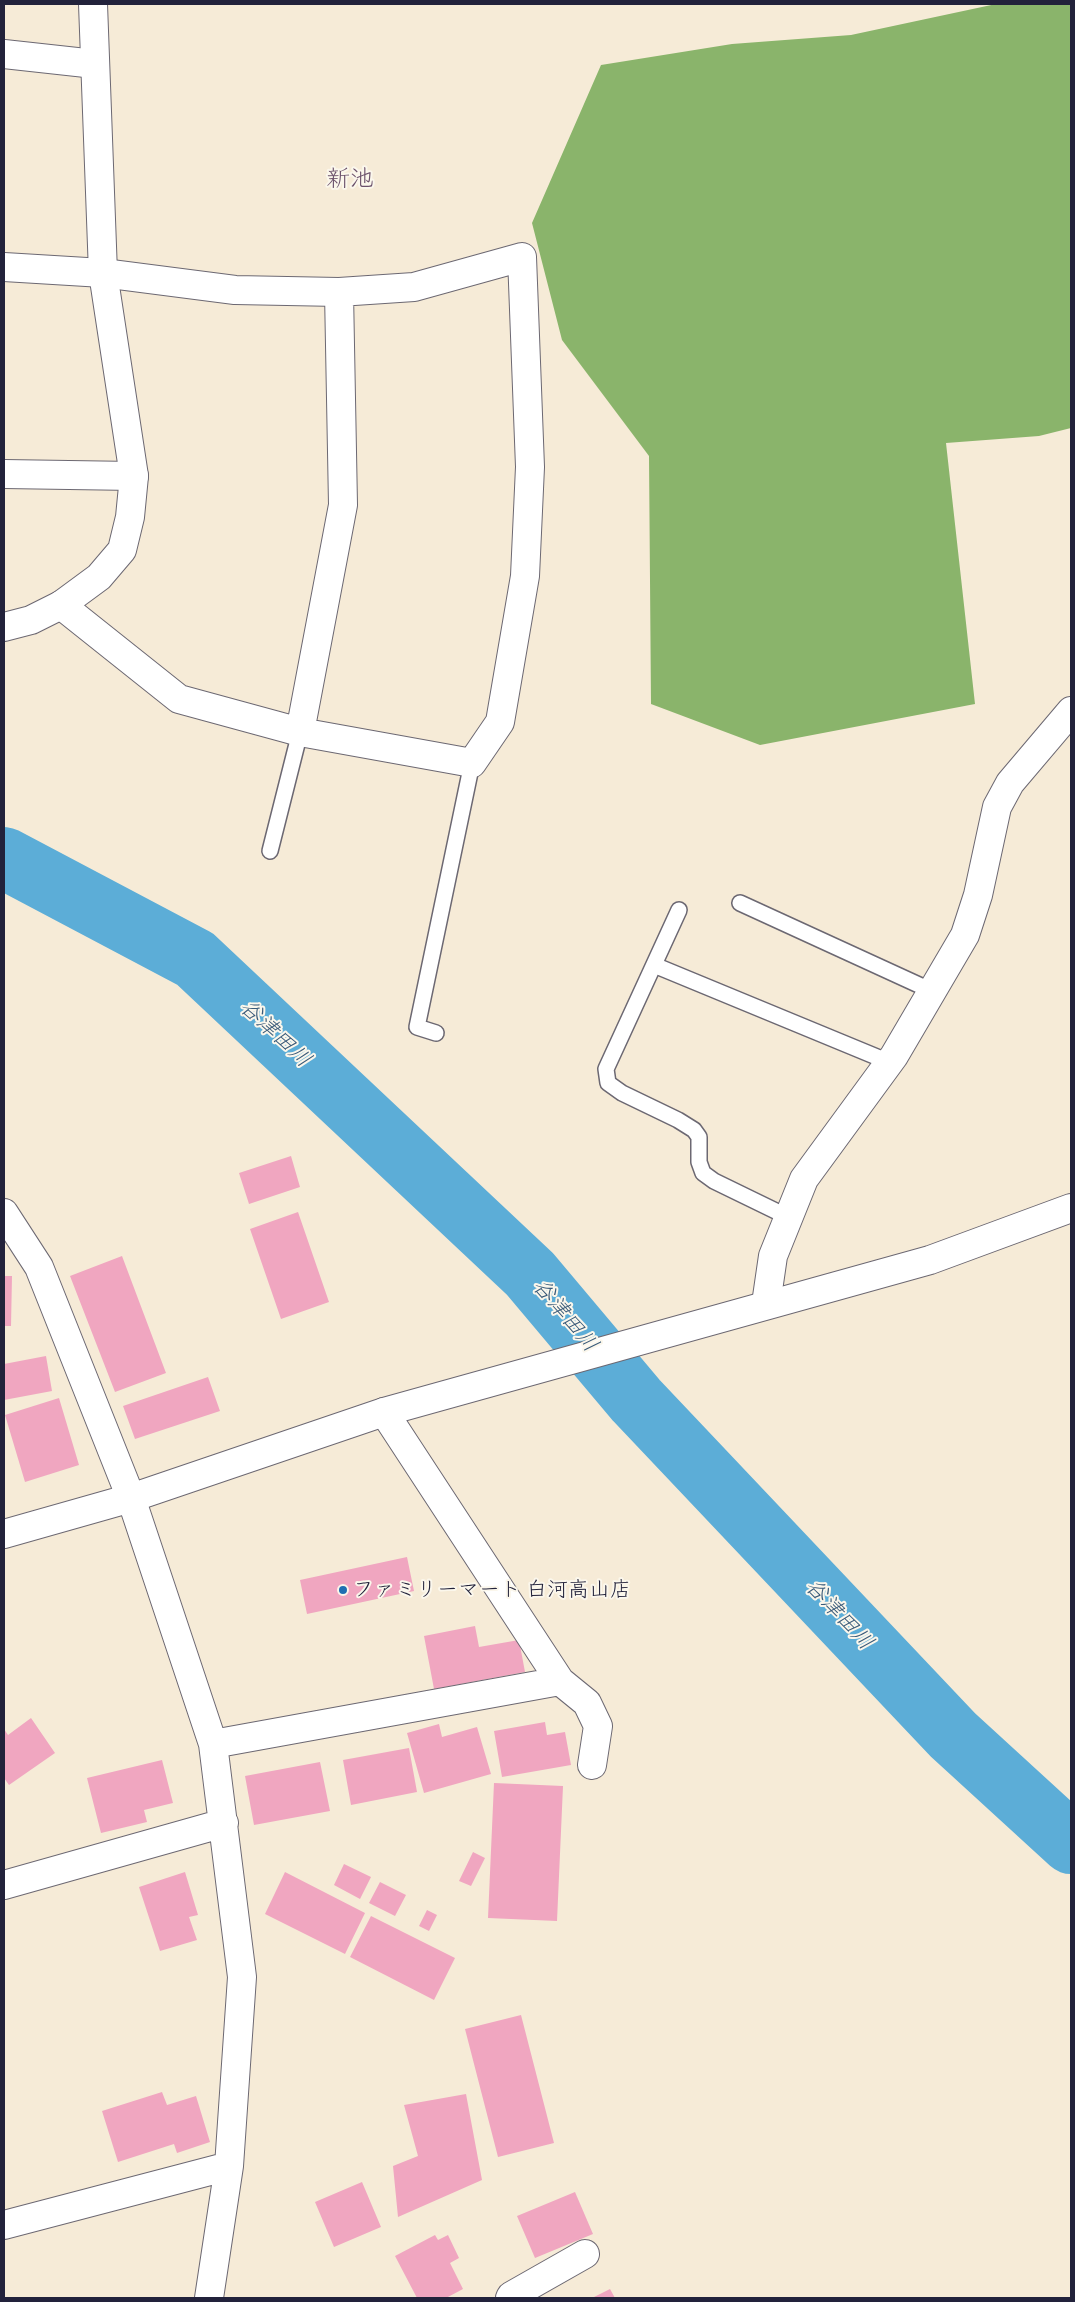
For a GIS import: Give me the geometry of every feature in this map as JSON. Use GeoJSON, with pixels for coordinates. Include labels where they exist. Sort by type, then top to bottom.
{"type":"FeatureCollection","features":[{"type":"Feature","properties":{"kind":"street"},"geometry":{"type":"LineString","coordinates":[[4,627],[30,620],[61,605],[99,578],[122,550],[130,517],[134,476],[103,273],[93,4]]}},
{"type":"Feature","properties":{"kind":"street"},"geometry":{"type":"LineString","coordinates":[[4,54],[96,64]]}},
{"type":"Feature","properties":{"kind":"street"},"geometry":{"type":"LineString","coordinates":[[4,267],[103,273],[235,290],[339,292],[414,287],[522,257],[530,467],[525,576],[500,722],[472,763],[300,732],[180,699],[61,605]]}},
{"type":"Feature","properties":{"kind":"street"},"geometry":{"type":"LineString","coordinates":[[300,732],[343,505],[339,292]]}},
{"type":"Feature","properties":{"kind":"street"},"geometry":{"type":"LineString","coordinates":[[4,474],[134,476]]}},
{"type":"Feature","properties":{"kind":"street"},"geometry":{"type":"LineString","coordinates":[[754,1308],[772,1256],[804,1179],[889,1062],[965,935],[978,894],[997,807],[1010,782],[1071,711]]}},
{"type":"Feature","properties":{"kind":"street"},"geometry":{"type":"LineString","coordinates":[[4,1534],[131,1498],[384,1412],[930,1260],[1071,1208]]}},
{"type":"Feature","properties":{"kind":"street"},"geometry":{"type":"LineString","coordinates":[[4,1213],[39,1267],[131,1498],[213,1744],[242,1977],[229,2166],[208,2298]]}},
{"type":"Feature","properties":{"kind":"street"},"geometry":{"type":"LineString","coordinates":[[384,1412],[560,1681],[587,1702],[598,1726],[592,1765]]}},
{"type":"Feature","properties":{"kind":"street"},"geometry":{"type":"LineString","coordinates":[[213,1744],[560,1681]]}},
{"type":"Feature","properties":{"kind":"street"},"geometry":{"type":"LineString","coordinates":[[4,1886],[224,1823]]}},
{"type":"Feature","properties":{"kind":"street"},"geometry":{"type":"LineString","coordinates":[[4,2225],[229,2166]]}},
{"type":"Feature","properties":{"kind":"street"},"geometry":{"type":"LineString","coordinates":[[510,2298],[585,2254]]}},
{"type":"Feature","properties":{"kind":"lane"},"geometry":{"type":"LineString","coordinates":[[270,851],[300,732]]}},
{"type":"Feature","properties":{"kind":"lane"},"geometry":{"type":"LineString","coordinates":[[436,1033],[417,1027],[472,763]]}},
{"type":"Feature","properties":{"kind":"lane"},"geometry":{"type":"LineString","coordinates":[[740,903],[932,992]]}},
{"type":"Feature","properties":{"kind":"lane"},"geometry":{"type":"LineString","coordinates":[[679,910],[606,1069],[608,1083],[622,1093],[678,1120],[694,1130],[700,1137],[699,1162],[703,1173],[708,1177],[788,1217]]}},
{"type":"Feature","properties":{"kind":"lane"},"geometry":{"type":"LineString","coordinates":[[654,965],[889,1062]]}},
{"type":"Feature","properties":{"kind":"green space"},"geometry":{"type":"Polygon","coordinates":[[[996,4],[1071,4],[1071,428],[1039,436],[946,443],[975,704],[760,745],[651,704],[649,456],[562,340],[532,223],[601,65],[732,44],[851,35],[996,4]]]}},
{"type":"Feature","properties":{"kind":"building"},"geometry":{"type":"Polygon","coordinates":[[[291,1156],[300,1187],[249,1204],[239,1173],[291,1156]]]}},
{"type":"Feature","properties":{"kind":"building"},"geometry":{"type":"Polygon","coordinates":[[[298,1212],[329,1302],[281,1319],[250,1229],[298,1212]]]}},
{"type":"Feature","properties":{"kind":"building"},"geometry":{"type":"Polygon","coordinates":[[[122,1256],[166,1373],[115,1392],[70,1276],[122,1256]]]}},
{"type":"Feature","properties":{"kind":"building"},"geometry":{"type":"Polygon","coordinates":[[[4,1276],[12,1276],[11,1326],[4,1326],[4,1276]]]}},
{"type":"Feature","properties":{"kind":"building"},"geometry":{"type":"Polygon","coordinates":[[[46,1356],[52,1391],[4,1400],[4,1364],[46,1356]]]}},
{"type":"Feature","properties":{"kind":"building"},"geometry":{"type":"Polygon","coordinates":[[[208,1377],[220,1411],[135,1439],[123,1406],[208,1377]]]}},
{"type":"Feature","properties":{"kind":"building"},"geometry":{"type":"Polygon","coordinates":[[[59,1398],[79,1465],[25,1482],[5,1415],[59,1398]]]}},
{"type":"Feature","properties":{"kind":"building"},"geometry":{"type":"Polygon","coordinates":[[[407,1557],[414,1591],[307,1614],[300,1580],[407,1557]]]}},
{"type":"Feature","properties":{"kind":"building"},"geometry":{"type":"Polygon","coordinates":[[[475,1626],[479,1647],[519,1640],[525,1672],[434,1689],[424,1636],[475,1626]]]}},
{"type":"Feature","properties":{"kind":"building"},"geometry":{"type":"Polygon","coordinates":[[[31,1718],[55,1753],[9,1785],[4,1778],[4,1729],[8,1735],[31,1718]]]}},
{"type":"Feature","properties":{"kind":"building"},"geometry":{"type":"Polygon","coordinates":[[[545,1722],[547,1735],[565,1732],[571,1765],[502,1777],[494,1731],[545,1722]]]}},
{"type":"Feature","properties":{"kind":"building"},"geometry":{"type":"Polygon","coordinates":[[[439,1724],[442,1737],[477,1727],[491,1774],[424,1793],[407,1733],[439,1724]]]}},
{"type":"Feature","properties":{"kind":"building"},"geometry":{"type":"Polygon","coordinates":[[[409,1748],[417,1792],[351,1805],[343,1760],[409,1748]]]}},
{"type":"Feature","properties":{"kind":"building"},"geometry":{"type":"Polygon","coordinates":[[[162,1760],[173,1803],[144,1810],[147,1822],[101,1833],[87,1778],[162,1760]]]}},
{"type":"Feature","properties":{"kind":"building"},"geometry":{"type":"Polygon","coordinates":[[[320,1762],[330,1811],[254,1825],[245,1776],[320,1762]]]}},
{"type":"Feature","properties":{"kind":"building"},"geometry":{"type":"Polygon","coordinates":[[[494,1783],[563,1786],[557,1921],[488,1918],[494,1783]]]}},
{"type":"Feature","properties":{"kind":"building"},"geometry":{"type":"Polygon","coordinates":[[[473,1852],[485,1858],[471,1886],[459,1881],[473,1852]]]}},
{"type":"Feature","properties":{"kind":"building"},"geometry":{"type":"Polygon","coordinates":[[[344,1864],[371,1877],[360,1899],[334,1885],[344,1864]]]}},
{"type":"Feature","properties":{"kind":"building"},"geometry":{"type":"Polygon","coordinates":[[[185,1872],[198,1915],[189,1917],[197,1940],[160,1951],[139,1887],[185,1872]]]}},
{"type":"Feature","properties":{"kind":"building"},"geometry":{"type":"Polygon","coordinates":[[[285,1872],[365,1913],[345,1954],[265,1914],[285,1872]]]}},
{"type":"Feature","properties":{"kind":"building"},"geometry":{"type":"Polygon","coordinates":[[[380,1882],[406,1895],[395,1916],[369,1903],[380,1882]]]}},
{"type":"Feature","properties":{"kind":"building"},"geometry":{"type":"Polygon","coordinates":[[[427,1910],[437,1915],[429,1931],[419,1926],[427,1910]]]}},
{"type":"Feature","properties":{"kind":"building"},"geometry":{"type":"Polygon","coordinates":[[[371,1916],[455,1958],[434,2000],[350,1957],[371,1916]]]}},
{"type":"Feature","properties":{"kind":"building"},"geometry":{"type":"Polygon","coordinates":[[[521,2015],[554,2143],[498,2157],[465,2029],[521,2015]]]}},
{"type":"Feature","properties":{"kind":"building"},"geometry":{"type":"Polygon","coordinates":[[[162,2092],[167,2105],[196,2096],[210,2142],[177,2153],[174,2144],[118,2162],[102,2111],[162,2092]]]}},
{"type":"Feature","properties":{"kind":"building"},"geometry":{"type":"Polygon","coordinates":[[[466,2094],[482,2180],[398,2217],[393,2166],[418,2156],[404,2105],[466,2094]]]}},
{"type":"Feature","properties":{"kind":"building"},"geometry":{"type":"Polygon","coordinates":[[[362,2182],[381,2227],[334,2247],[315,2202],[362,2182]]]}},
{"type":"Feature","properties":{"kind":"building"},"geometry":{"type":"Polygon","coordinates":[[[575,2192],[593,2234],[535,2258],[517,2216],[575,2192]]]}},
{"type":"Feature","properties":{"kind":"building"},"geometry":{"type":"Polygon","coordinates":[[[435,2235],[438,2240],[448,2235],[459,2258],[450,2263],[463,2289],[446,2298],[417,2298],[395,2256],[435,2235]]]}},
{"type":"Feature","properties":{"kind":"building"},"geometry":{"type":"Polygon","coordinates":[[[610,2289],[615,2298],[592,2298],[610,2289]]]}},
{"type":"Feature","properties":{"kind":"waterway","name":"谷津田川"},"geometry":{"type":"LineString","coordinates":[[4,858],[195,959],[530,1274],[636,1400],[953,1735],[1071,1843]]}},
{"type":"Feature","properties":{"kind":"place","name":"ファミリーマート 白河高山店"},"geometry":{"type":"Point","coordinates":[343,1590]}},
{"type":"Feature","properties":{"kind":"district","name":"新池"},"geometry":{"type":"Point","coordinates":[350,180]}}]}
